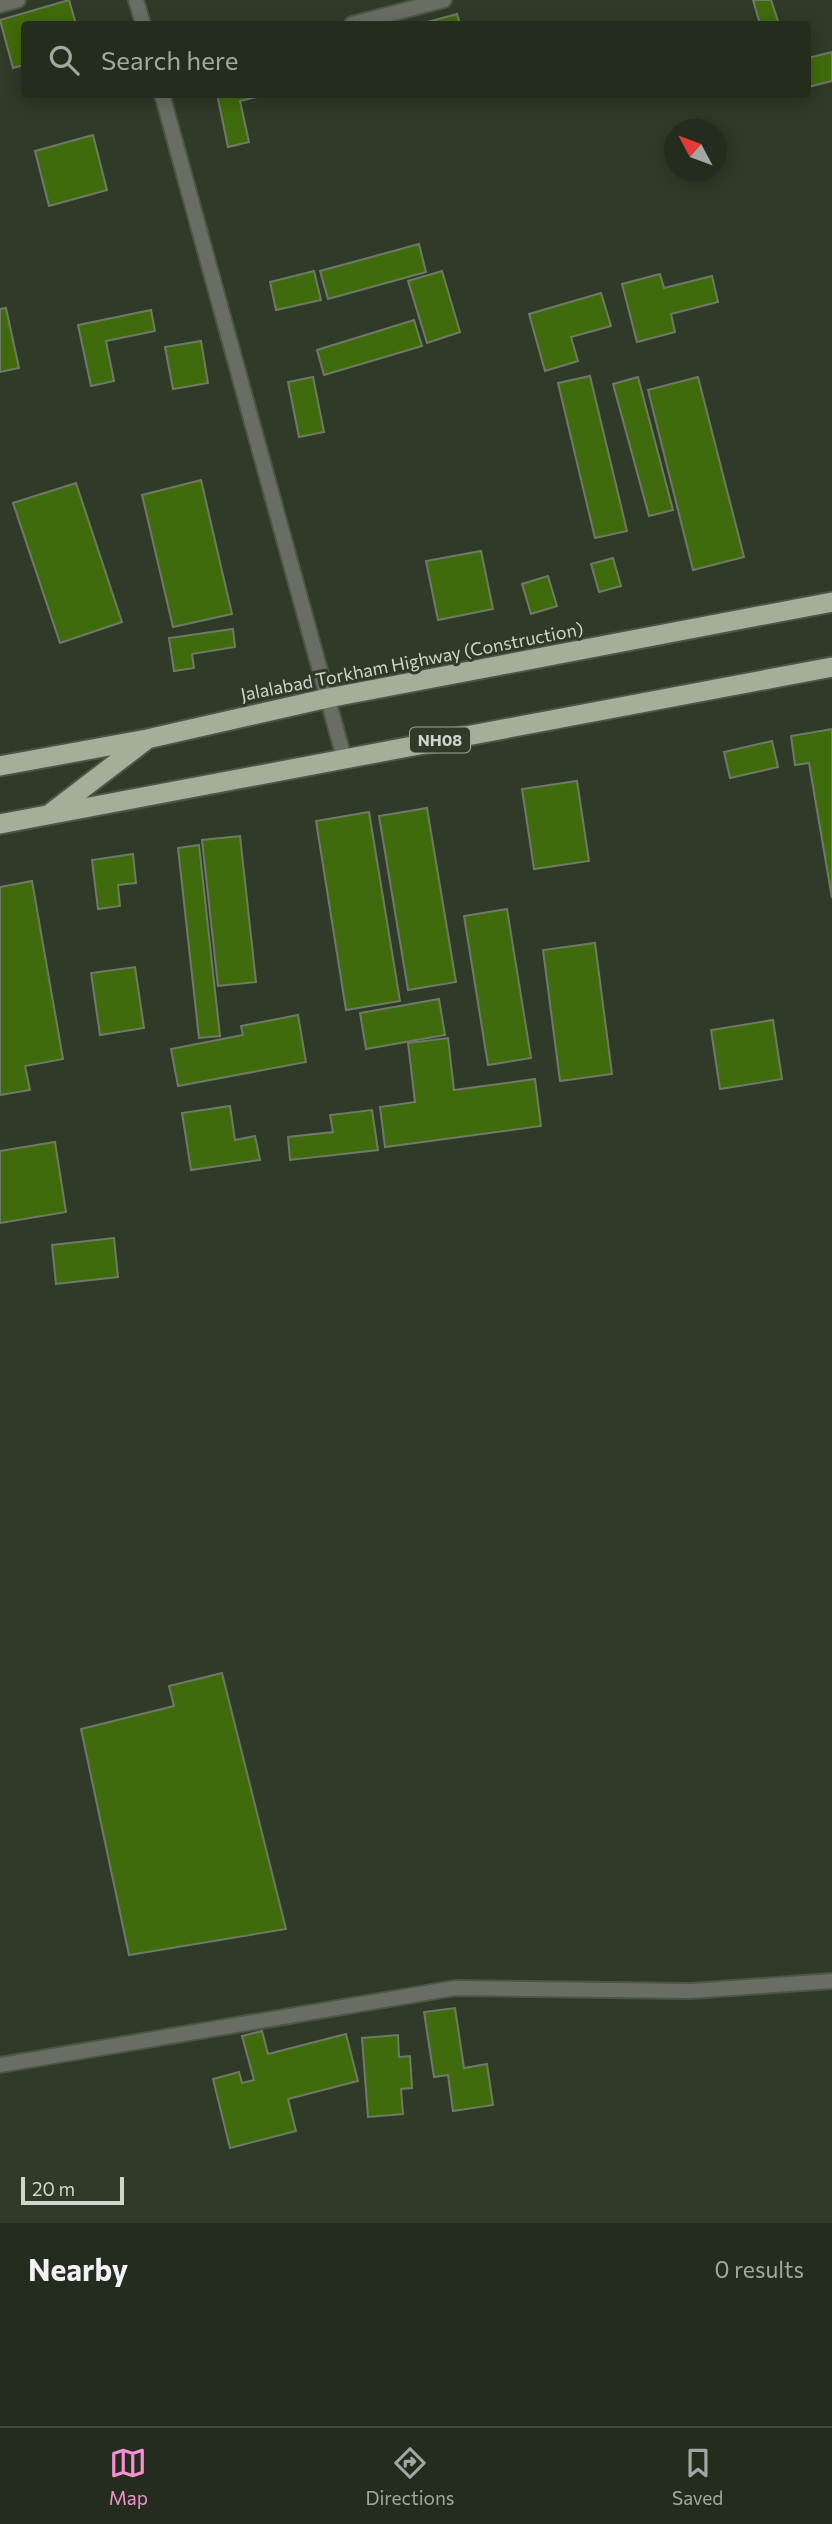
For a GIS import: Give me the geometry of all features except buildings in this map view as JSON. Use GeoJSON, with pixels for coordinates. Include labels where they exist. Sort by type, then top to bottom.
{"type":"FeatureCollection","features":[{"type":"Feature","properties":{"kind":"highway","name":"Jalalabad Torkham Highway (Construction)"},"geometry":{"type":"LineString","coordinates":[[0,766],[148,738],[328,698],[832,602]]}},
{"type":"Feature","properties":{"kind":"highway","name":"NH08"},"geometry":{"type":"LineString","coordinates":[[0,824],[832,667]]}},
{"type":"Feature","properties":{"kind":"highway","name":"NH08"},"geometry":{"type":"LineString","coordinates":[[48,814],[148,738]]}},
{"type":"Feature","properties":{"kind":"street"},"geometry":{"type":"LineString","coordinates":[[0,5],[18,0]]}},
{"type":"Feature","properties":{"kind":"street"},"geometry":{"type":"LineString","coordinates":[[136,0],[142,21]]}},
{"type":"Feature","properties":{"kind":"street"},"geometry":{"type":"LineString","coordinates":[[364,21],[444,0]]}},
{"type":"Feature","properties":{"kind":"street"},"geometry":{"type":"LineString","coordinates":[[163,98],[344,758]]}},
{"type":"Feature","properties":{"kind":"street"},"geometry":{"type":"LineString","coordinates":[[0,2065],[455,1988],[691,1992],[832,1981]]}}]}
